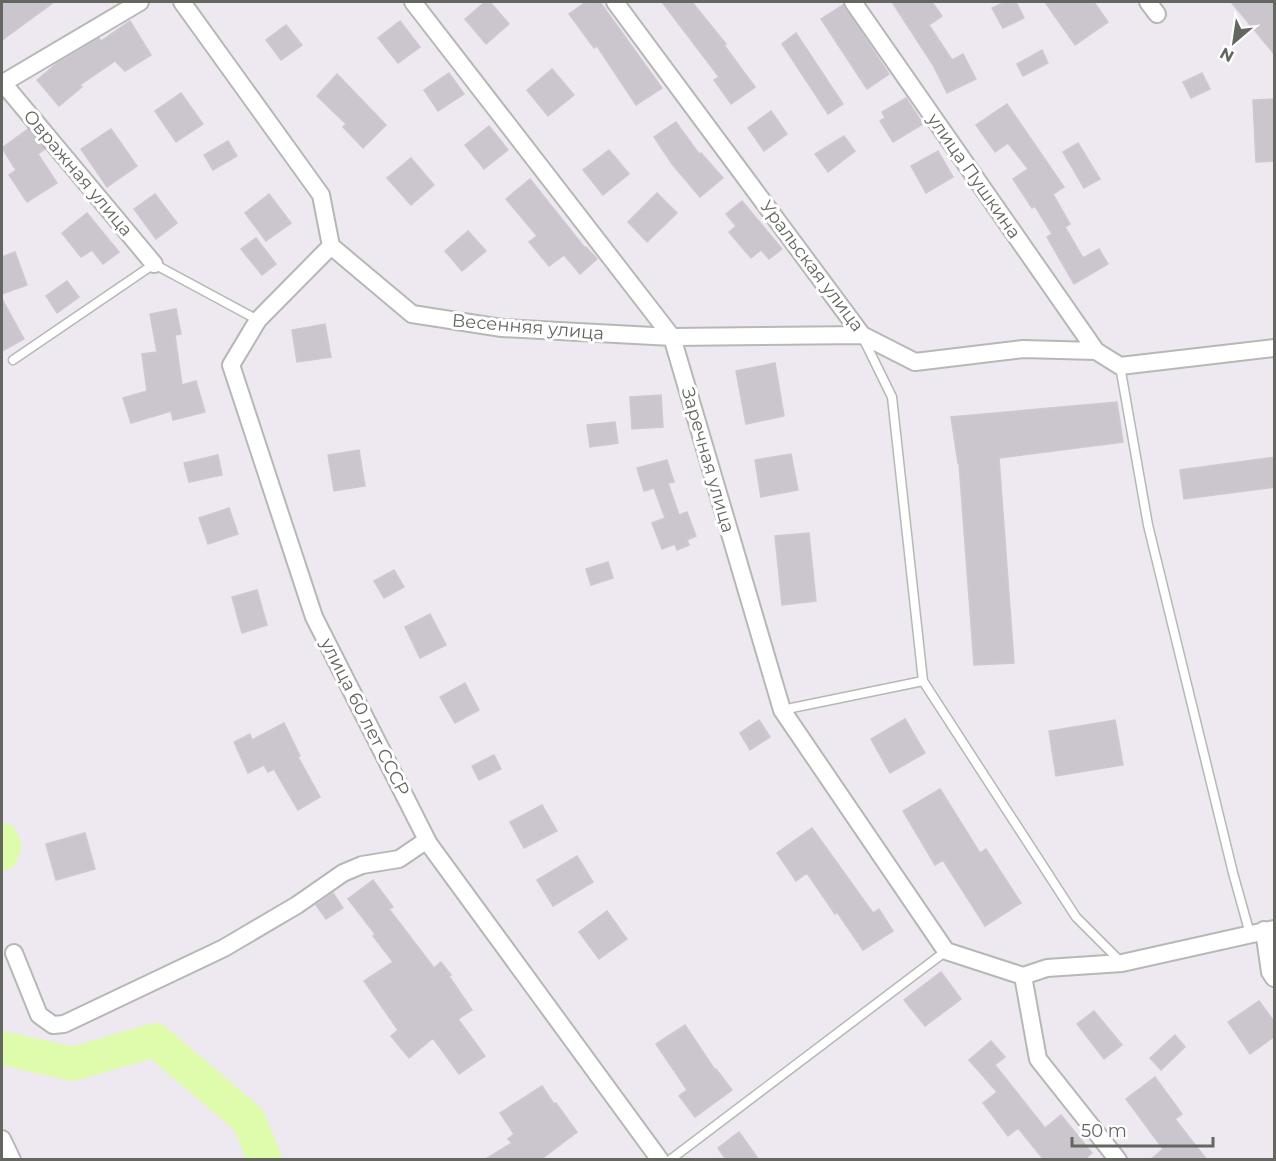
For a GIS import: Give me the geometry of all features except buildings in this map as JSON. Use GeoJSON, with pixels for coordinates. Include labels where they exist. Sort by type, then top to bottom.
{"type":"FeatureCollection","features":[{"type":"Feature","properties":{"kind":"street"},"geometry":{"type":"LineString","coordinates":[[2,83],[140,2]]}},
{"type":"Feature","properties":{"kind":"street"},"geometry":{"type":"LineString","coordinates":[[182,2],[321,195],[331,246]]}},
{"type":"Feature","properties":{"kind":"street","name":"Заречная улица"},"geometry":{"type":"LineString","coordinates":[[413,2],[672,338],[782,711],[946,951]]}},
{"type":"Feature","properties":{"kind":"street","name":"Уральская улица"},"geometry":{"type":"LineString","coordinates":[[615,2],[862,335],[915,362],[1023,349],[1096,351]]}},
{"type":"Feature","properties":{"kind":"street","name":"улица Пушкина"},"geometry":{"type":"LineString","coordinates":[[853,2],[1096,351]]}},
{"type":"Feature","properties":{"kind":"street","name":"Овражная улица"},"geometry":{"type":"LineString","coordinates":[[2,83],[154,264]]}},
{"type":"Feature","properties":{"kind":"street","name":"улица 60 лет СССР"},"geometry":{"type":"LineString","coordinates":[[331,246],[258,320],[231,365],[314,617],[427,840],[660,1160]]}},
{"type":"Feature","properties":{"kind":"street","name":"Весенняя улица"},"geometry":{"type":"LineString","coordinates":[[331,246],[412,314],[502,328],[672,338],[862,335]]}},
{"type":"Feature","properties":{"kind":"street"},"geometry":{"type":"LineString","coordinates":[[1096,351],[1120,366],[1275,348]]}},
{"type":"Feature","properties":{"kind":"street"},"geometry":{"type":"LineString","coordinates":[[14,952],[39,1015],[53,1024],[64,1024],[224,948],[297,905],[343,873],[362,865],[399,859],[427,840]]}},
{"type":"Feature","properties":{"kind":"street"},"geometry":{"type":"LineString","coordinates":[[946,951],[1023,976],[1047,968],[1122,963],[1263,931],[1270,972],[1275,978]]}},
{"type":"Feature","properties":{"kind":"street"},"geometry":{"type":"LineString","coordinates":[[1023,976],[1038,1059],[1118,1160]]}},
{"type":"Feature","properties":{"kind":"street"},"geometry":{"type":"LineString","coordinates":[[2,1139],[12,1160]]}},
{"type":"Feature","properties":{"kind":"lane"},"geometry":{"type":"LineString","coordinates":[[13,360],[154,264],[258,320]]}},
{"type":"Feature","properties":{"kind":"lane"},"geometry":{"type":"LineString","coordinates":[[862,335],[892,397],[923,681],[1077,918],[1122,963]]}},
{"type":"Feature","properties":{"kind":"lane"},"geometry":{"type":"LineString","coordinates":[[1120,366],[1148,525],[1233,873],[1263,931]]}},
{"type":"Feature","properties":{"kind":"lane"},"geometry":{"type":"LineString","coordinates":[[782,711],[923,681]]}},
{"type":"Feature","properties":{"kind":"lane"},"geometry":{"type":"LineString","coordinates":[[670,1160],[946,951]]}},
{"type":"Feature","properties":{"kind":"waterway"},"geometry":{"type":"LineString","coordinates":[[2,840],[4,845],[2,854]]}},
{"type":"Feature","properties":{"kind":"waterway"},"geometry":{"type":"LineString","coordinates":[[2,1048],[73,1064],[155,1040],[249,1120],[265,1160]]}}]}
